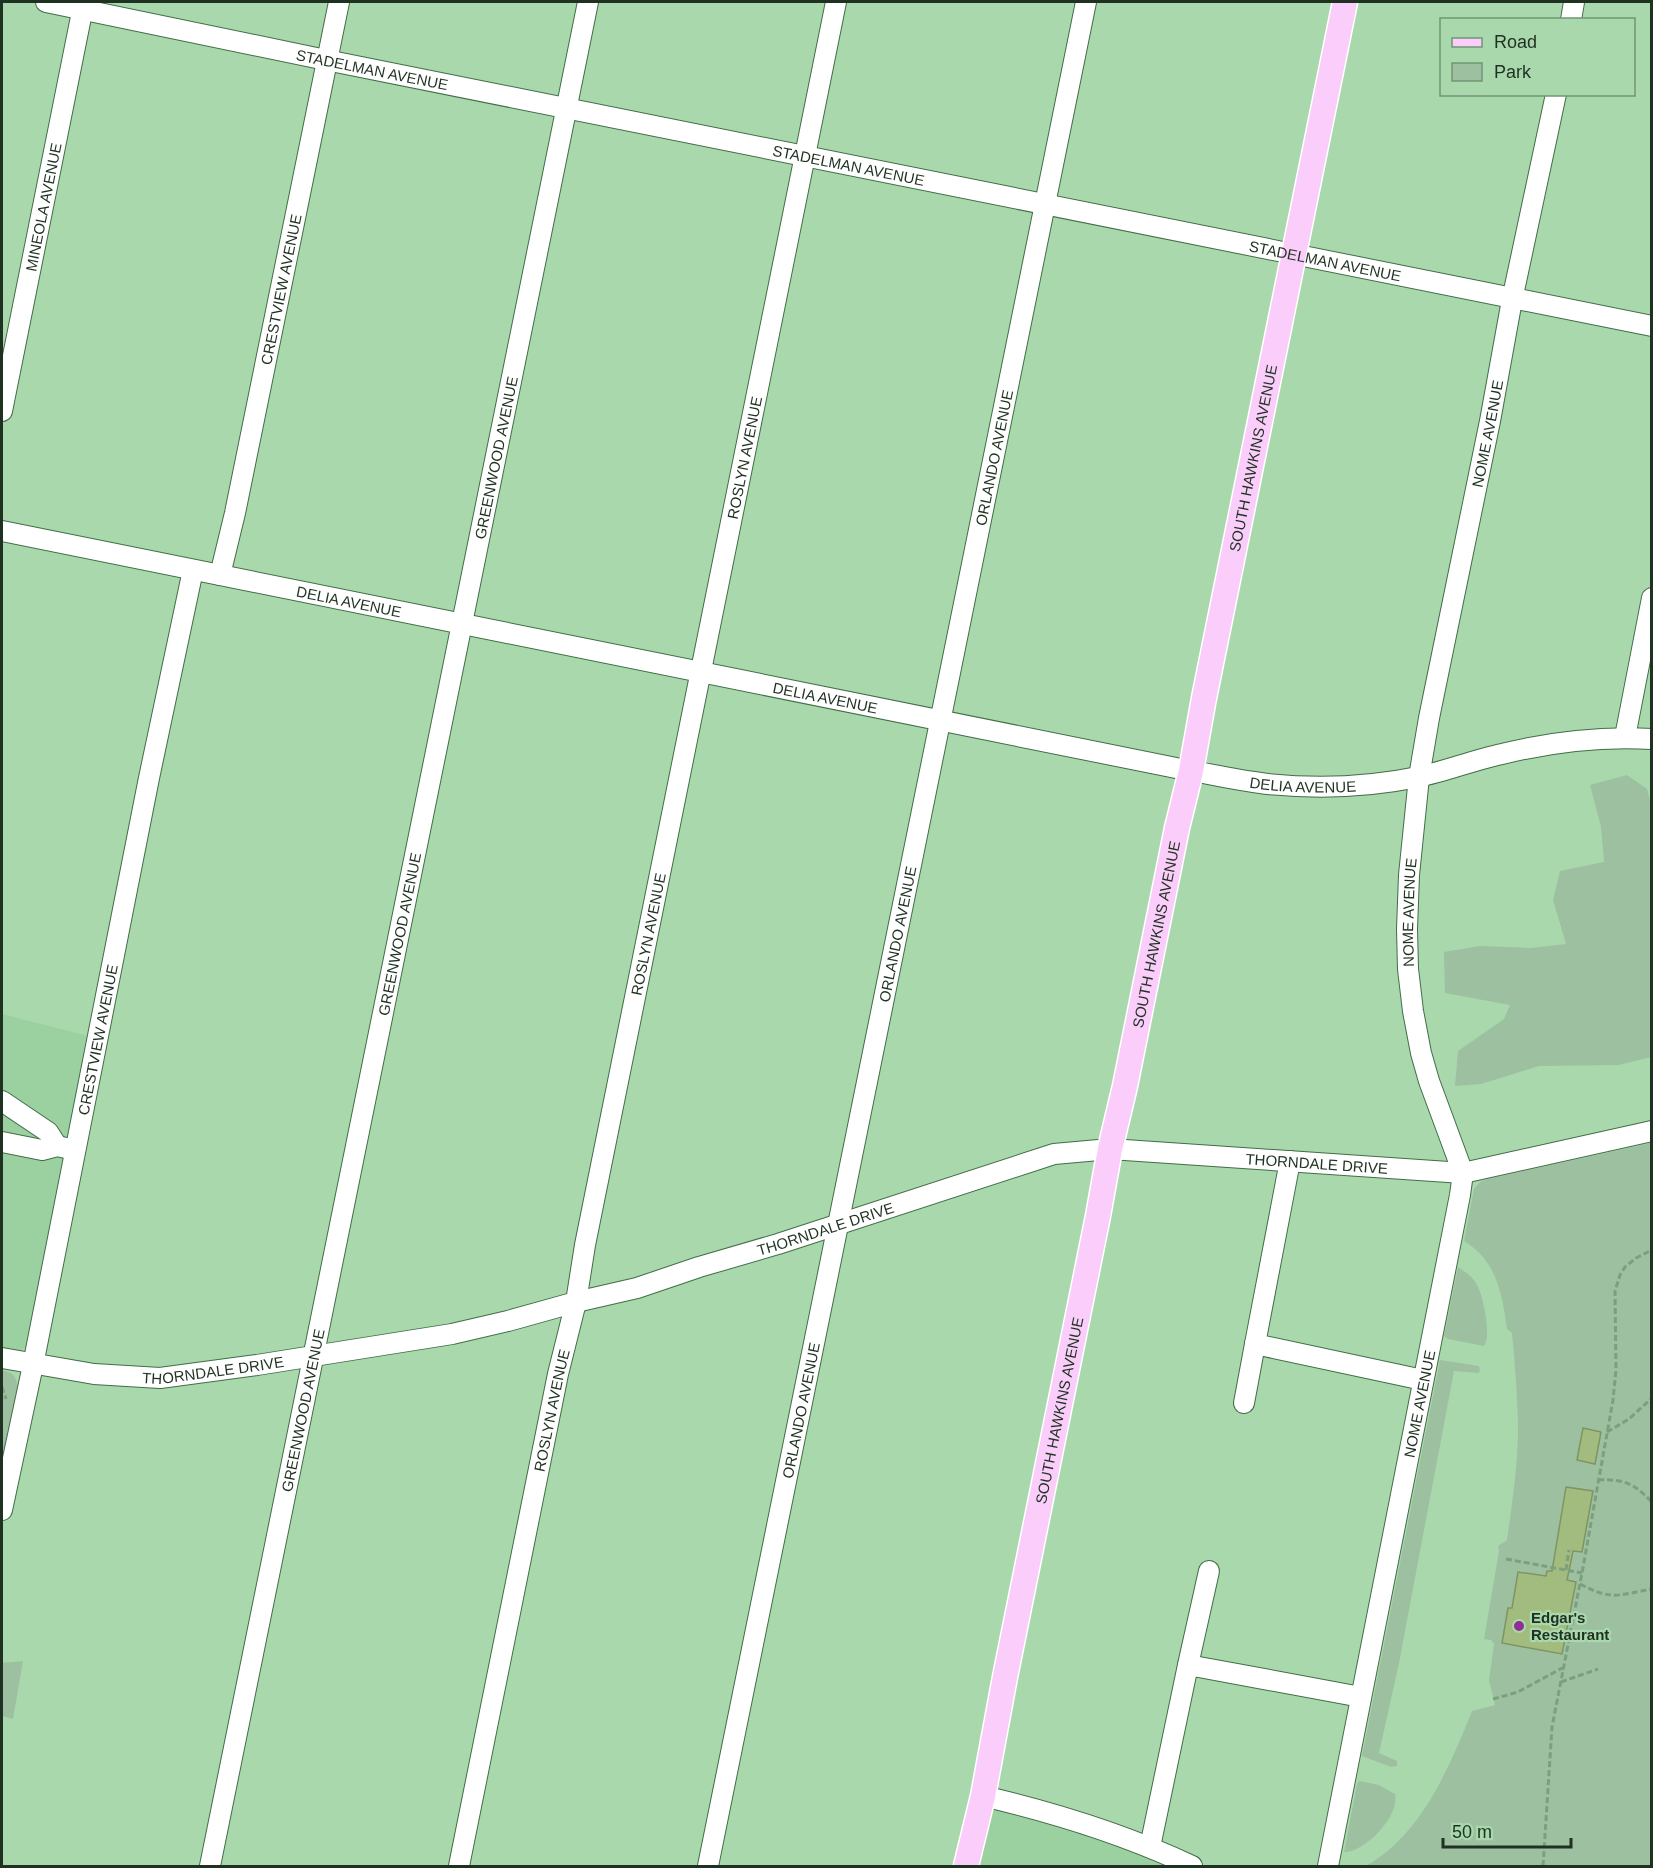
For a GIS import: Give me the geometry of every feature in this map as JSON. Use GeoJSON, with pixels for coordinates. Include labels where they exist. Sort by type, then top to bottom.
{"type":"FeatureCollection","features":[{"type":"Feature","properties":{"kind":"main road","name":"SOUTH HAWKINS AVENUE"},"geometry":{"type":"LineString","coordinates":[[966,1866],[983,1796],[1110,1149],[1191,771],[1345,2]]}},
{"type":"Feature","properties":{"kind":"street","name":"STADELMAN AVENUE"},"geometry":{"type":"LineString","coordinates":[[46,2],[83,5],[326,60],[1294,254],[1512,300],[1652,326]]}},
{"type":"Feature","properties":{"kind":"street","name":"CRESTVIEW AVENUE"},"geometry":{"type":"LineString","coordinates":[[220,575],[235,513],[339,2]]}},
{"type":"Feature","properties":{"kind":"street","name":"GREENWOOD AVENUE"},"geometry":{"type":"LineString","coordinates":[[210,1866],[588,2]]}},
{"type":"Feature","properties":{"kind":"street","name":"ROSLYN AVENUE"},"geometry":{"type":"LineString","coordinates":[[459,1866],[558,1374],[576,1302],[585,1245],[836,2]]}},
{"type":"Feature","properties":{"kind":"street","name":"ORLANDO AVENUE"},"geometry":{"type":"LineString","coordinates":[[708,1866],[1086,2]]}},
{"type":"Feature","properties":{"kind":"street"},"geometry":{"type":"LineString","coordinates":[[1571,18],[1574,2]]}},
{"type":"Feature","properties":{"kind":"street","name":"MINEOLA AVENUE"},"geometry":{"type":"LineString","coordinates":[[2,411],[83,5]]}},
{"type":"Feature","properties":{"kind":"street","name":"NOME AVENUE"},"geometry":{"type":"LineString","coordinates":[[1328,1866],[1460,1195],[1462,1173],[1421,1053],[1408,969],[1409,875],[1419,777],[1512,300],[1556,96]]}},
{"type":"Feature","properties":{"kind":"street","name":"DELIA AVENUE"},"geometry":{"type":"LineString","coordinates":[[2,531],[1265,784],[1305,787],[1359,785],[1419,777],[1500,754],[1542,745],[1625,738],[1652,739]]}},
{"type":"Feature","properties":{"kind":"street","name":"CRESTVIEW AVENUE"},"geometry":{"type":"LineString","coordinates":[[2,1510],[33,1365],[66,1148],[193,570]]}},
{"type":"Feature","properties":{"kind":"street"},"geometry":{"type":"LineString","coordinates":[[1625,738],[1652,598]]}},
{"type":"Feature","properties":{"kind":"street"},"geometry":{"type":"LineString","coordinates":[[2,1101],[48,1132],[66,1148]]}},
{"type":"Feature","properties":{"kind":"street","name":"THORNDALE DRIVE"},"geometry":{"type":"LineString","coordinates":[[2,1358],[94,1374],[160,1378],[188,1376],[452,1334],[508,1322],[576,1302],[637,1288],[1054,1154],[1110,1149],[1462,1173],[1652,1131]]}},
{"type":"Feature","properties":{"kind":"street"},"geometry":{"type":"LineString","coordinates":[[2,1142],[42,1150],[66,1148]]}},
{"type":"Feature","properties":{"kind":"street"},"geometry":{"type":"LineString","coordinates":[[1245,1403],[1290,1161]]}},
{"type":"Feature","properties":{"kind":"street"},"geometry":{"type":"LineString","coordinates":[[1255,1344],[1423,1380]]}},
{"type":"Feature","properties":{"kind":"street"},"geometry":{"type":"LineString","coordinates":[[1150,1847],[1209,1571]]}},
{"type":"Feature","properties":{"kind":"street"},"geometry":{"type":"LineString","coordinates":[[1188,1665],[1361,1697]]}},
{"type":"Feature","properties":{"kind":"street"},"geometry":{"type":"LineString","coordinates":[[983,1796],[1066,1817],[1150,1847],[1192,1866]]}},
{"type":"Feature","properties":{"kind":"path"},"geometry":{"type":"LineString","coordinates":[[1543,1866],[1552,1727],[1582,1573],[1616,1370],[1617,1284],[1625,1267],[1652,1250]]}},
{"type":"Feature","properties":{"kind":"path"},"geometry":{"type":"LineString","coordinates":[[1607,1432],[1629,1419],[1652,1398]]}},
{"type":"Feature","properties":{"kind":"path"},"geometry":{"type":"LineString","coordinates":[[1598,1480],[1626,1481],[1639,1489],[1652,1502]]}},
{"type":"Feature","properties":{"kind":"path"},"geometry":{"type":"LineString","coordinates":[[1566,1570],[1569,1550]]}},
{"type":"Feature","properties":{"kind":"path"},"geometry":{"type":"LineString","coordinates":[[1506,1559],[1582,1573]]}},
{"type":"Feature","properties":{"kind":"path"},"geometry":{"type":"LineString","coordinates":[[1580,1584],[1596,1593],[1615,1596],[1652,1589]]}},
{"type":"Feature","properties":{"kind":"path"},"geometry":{"type":"LineString","coordinates":[[1493,1699],[1518,1692],[1564,1667]]}},
{"type":"Feature","properties":{"kind":"path"},"geometry":{"type":"LineString","coordinates":[[1561,1682],[1598,1669]]}},
{"type":"Feature","properties":{"kind":"shaded area"},"geometry":{"type":"Polygon","coordinates":[[[2,1014],[92,1037],[25,1348],[15,1353],[2,1351],[2,1014]]]}},
{"type":"Feature","properties":{"kind":"shaded area"},"geometry":{"type":"Polygon","coordinates":[[[983,1796],[1192,1866],[966,1866],[983,1796]]]}},
{"type":"Feature","properties":{"kind":"green space"},"geometry":{"type":"Polygon","coordinates":[[[1627,775],[1647,789],[1651,804],[1651,1057],[1619,1065],[1539,1066],[1481,1084],[1455,1086],[1458,1051],[1504,1019],[1510,1005],[1445,993],[1444,952],[1480,946],[1531,948],[1566,944],[1553,900],[1560,871],[1604,862],[1601,827],[1590,785],[1627,775]]]}},
{"type":"Feature","properties":{"kind":"green space"},"geometry":{"type":"Polygon","coordinates":[[[1651,1143],[1651,1866],[1366,1866],[1386,1852],[1418,1818],[1443,1777],[1472,1711],[1495,1705],[1489,1680],[1494,1644],[1491,1640],[1484,1639],[1498,1546],[1507,1540],[1517,1461],[1517,1409],[1512,1333],[1507,1329],[1500,1291],[1491,1268],[1484,1258],[1464,1241],[1474,1189],[1480,1182],[1488,1179],[1651,1143]]]}},
{"type":"Feature","properties":{"kind":"green space"},"geometry":{"type":"Polygon","coordinates":[[[1458,1267],[1468,1274],[1479,1288],[1487,1325],[1484,1346],[1448,1339],[1444,1336],[1458,1267]]]}},
{"type":"Feature","properties":{"kind":"green space"},"geometry":{"type":"Polygon","coordinates":[[[1440,1360],[1479,1366],[1480,1371],[1478,1373],[1454,1371],[1399,1663],[1379,1753],[1397,1761],[1397,1766],[1391,1767],[1362,1756],[1440,1360]]]}},
{"type":"Feature","properties":{"kind":"green space"},"geometry":{"type":"Polygon","coordinates":[[[2,1370],[14,1376],[18,1389],[2,1470],[2,1370]]]}},
{"type":"Feature","properties":{"kind":"green space"},"geometry":{"type":"Polygon","coordinates":[[[23,1661],[13,1719],[2,1716],[2,1663],[23,1661]]]}},
{"type":"Feature","properties":{"kind":"green space"},"geometry":{"type":"Polygon","coordinates":[[[1359,1781],[1379,1785],[1395,1794],[1395,1803],[1387,1822],[1380,1831],[1362,1846],[1344,1852],[1357,1784],[1359,1781]]]}},
{"type":"Feature","properties":{"kind":"building"},"geometry":{"type":"Polygon","coordinates":[[[1583,1428],[1601,1432],[1595,1464],[1577,1460],[1583,1428]]]}},
{"type":"Feature","properties":{"kind":"building"},"geometry":{"type":"Polygon","coordinates":[[[1566,1487],[1593,1491],[1582,1552],[1573,1551],[1567,1580],[1576,1582],[1562,1654],[1502,1643],[1508,1608],[1512,1608],[1518,1572],[1546,1576],[1547,1571],[1552,1571],[1566,1487]]]}},
{"type":"Feature","properties":{"kind":"place","name":"Edgar's Restaurant"},"geometry":{"type":"Point","coordinates":[1519,1626]}}]}
